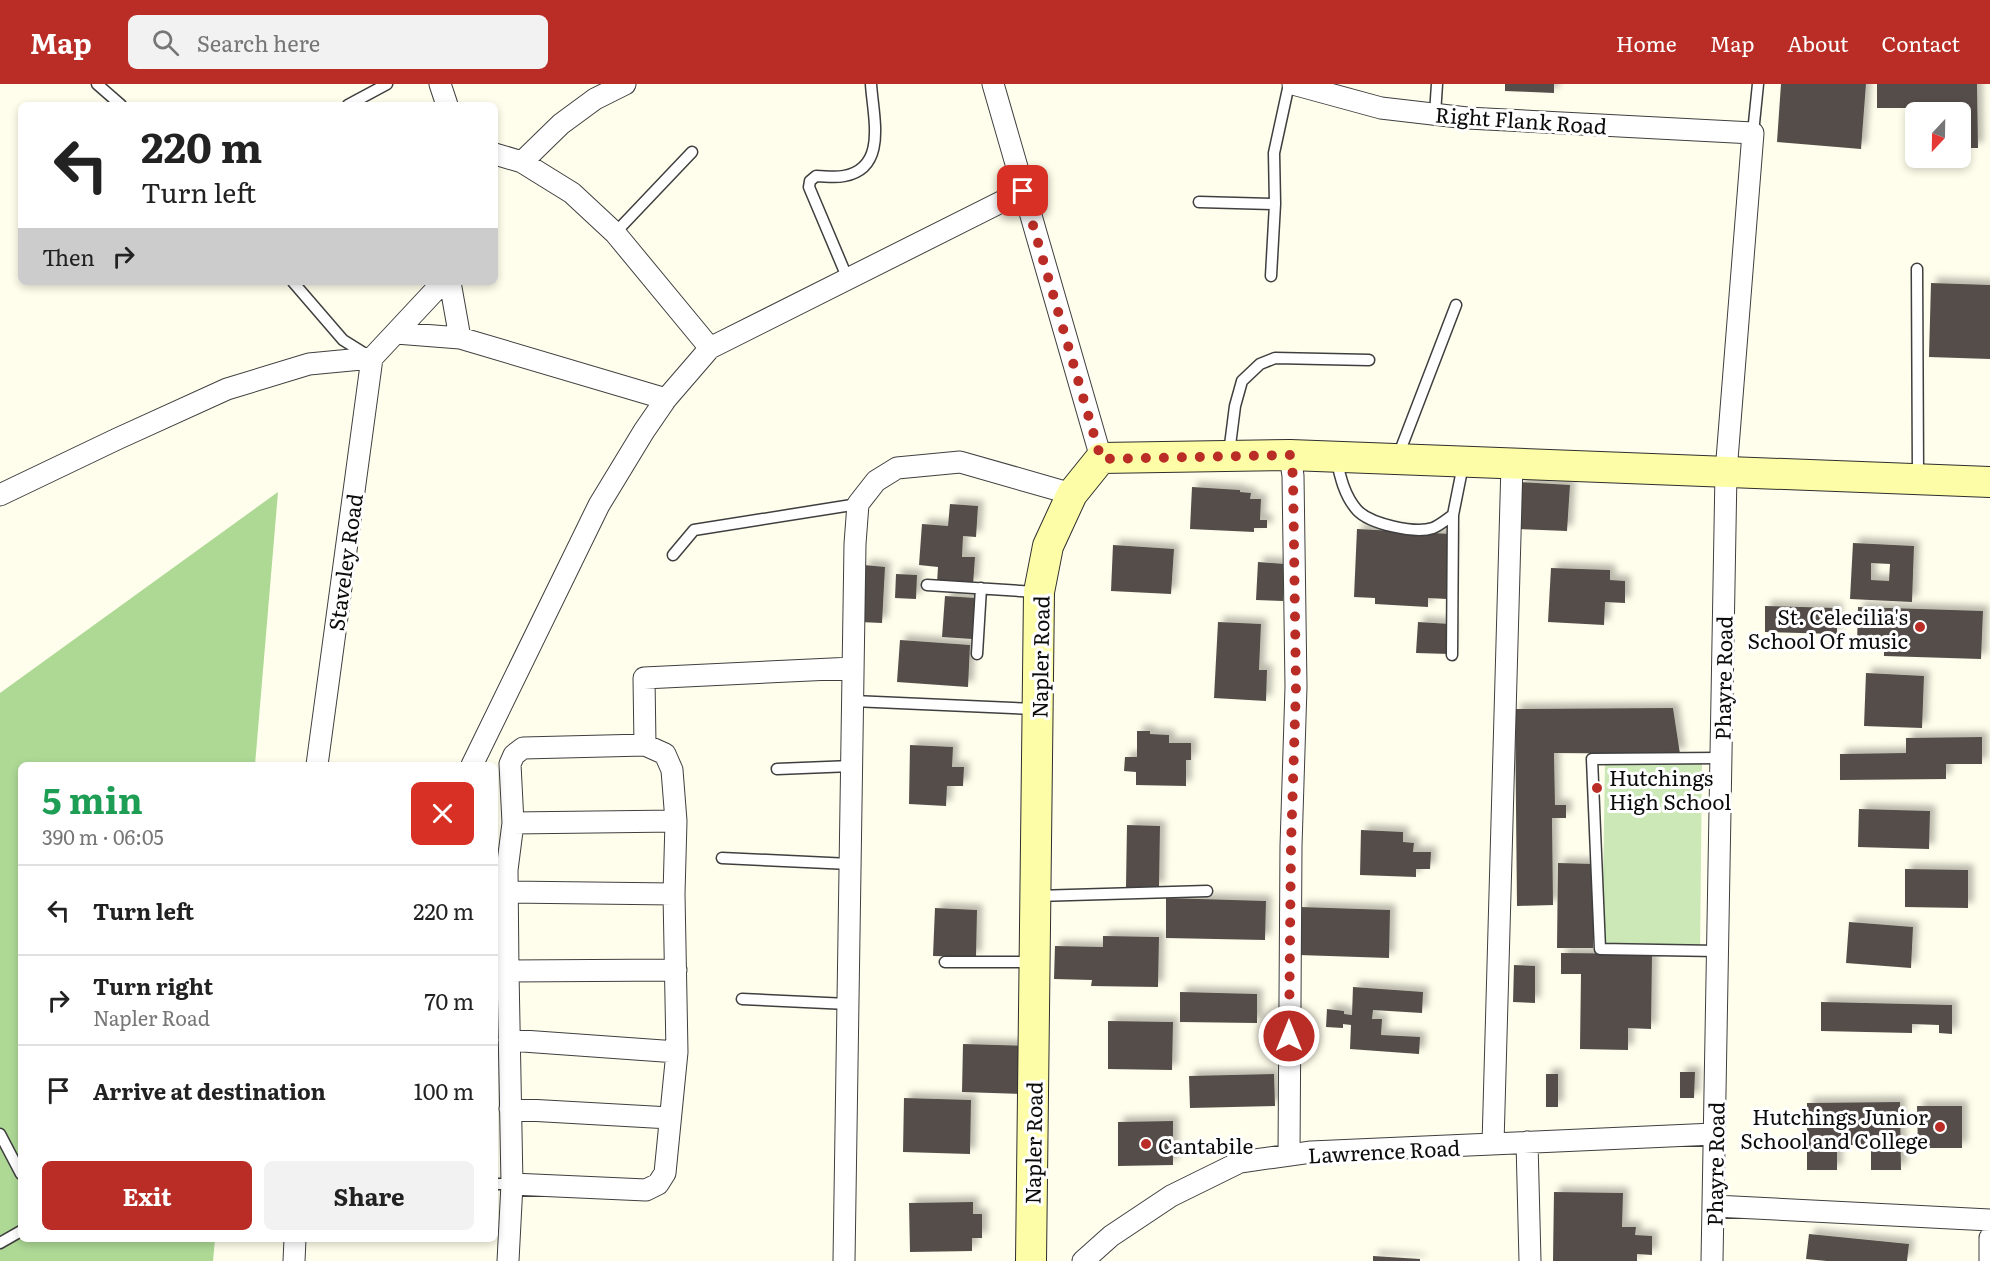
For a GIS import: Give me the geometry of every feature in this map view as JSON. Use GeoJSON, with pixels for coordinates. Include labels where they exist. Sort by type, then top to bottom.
{"type":"FeatureCollection","features":[{"type":"Feature","properties":{"kind":"street"},"geometry":{"type":"LineString","coordinates":[[440,84],[446,102]]}},
{"type":"Feature","properties":{"kind":"street"},"geometry":{"type":"LineString","coordinates":[[522,162],[561,124],[586,105],[625,84]]}},
{"type":"Feature","properties":{"kind":"street"},"geometry":{"type":"LineString","coordinates":[[993,84],[1101,459],[1290,455],[1990,482]]}},
{"type":"Feature","properties":{"kind":"street","name":"Right Flank Road"},"geometry":{"type":"LineString","coordinates":[[1291,84],[1381,108],[1467,118],[1753,133]]}},
{"type":"Feature","properties":{"kind":"street","name":"Phayre Road"},"geometry":{"type":"LineString","coordinates":[[1712,1261],[1726,472],[1753,133]]}},
{"type":"Feature","properties":{"kind":"street"},"geometry":{"type":"LineString","coordinates":[[498,155],[522,162],[572,193],[615,233],[710,348]]}},
{"type":"Feature","properties":{"kind":"street"},"geometry":{"type":"LineString","coordinates":[[473,762],[599,505],[666,399],[710,348],[847,277],[1023,191]]}},
{"type":"Feature","properties":{"kind":"street"},"geometry":{"type":"LineString","coordinates":[[0,495],[227,389],[309,364],[372,358],[440,285]]}},
{"type":"Feature","properties":{"kind":"street"},"geometry":{"type":"LineString","coordinates":[[451,285],[460,338]]}},
{"type":"Feature","properties":{"kind":"street"},"geometry":{"type":"LineString","coordinates":[[396,333],[460,338],[666,399]]}},
{"type":"Feature","properties":{"kind":"street","name":"Staveley Road"},"geometry":{"type":"LineString","coordinates":[[317,762],[372,358]]}},
{"type":"Feature","properties":{"kind":"street"},"geometry":{"type":"LineString","coordinates":[[1289,1155],[1291,846],[1296,687],[1293,476],[1290,455]]}},
{"type":"Feature","properties":{"kind":"street","name":"Napler Road"},"geometry":{"type":"LineString","coordinates":[[1031,1261],[1039,592],[1048,546],[1072,494],[1101,459]]}},
{"type":"Feature","properties":{"kind":"street"},"geometry":{"type":"LineString","coordinates":[[844,1261],[855,544],[858,504],[876,481],[897,468],[960,462],[1072,494]]}},
{"type":"Feature","properties":{"kind":"street"},"geometry":{"type":"LineString","coordinates":[[1493,1144],[1512,464]]}},
{"type":"Feature","properties":{"kind":"street"},"geometry":{"type":"LineString","coordinates":[[645,745],[644,678],[853,668]]}},
{"type":"Feature","properties":{"kind":"street"},"geometry":{"type":"LineString","coordinates":[[504,1184],[646,1190],[658,1184],[665,1173],[677,1052],[674,894],[676,821],[672,770],[665,753],[645,745],[523,748],[514,754],[510,764],[513,823],[501,872],[508,892],[510,1108],[504,1184],[508,1261]]}},
{"type":"Feature","properties":{"kind":"street"},"geometry":{"type":"LineString","coordinates":[[513,823],[676,821]]}},
{"type":"Feature","properties":{"kind":"street"},"geometry":{"type":"LineString","coordinates":[[508,892],[674,894]]}},
{"type":"Feature","properties":{"kind":"street"},"geometry":{"type":"LineString","coordinates":[[508,971],[676,970]]}},
{"type":"Feature","properties":{"kind":"street"},"geometry":{"type":"LineString","coordinates":[[509,1040],[677,1052]]}},
{"type":"Feature","properties":{"kind":"street"},"geometry":{"type":"LineString","coordinates":[[510,1108],[670,1118]]}},
{"type":"Feature","properties":{"kind":"street","name":"Lawrence Road"},"geometry":{"type":"LineString","coordinates":[[1083,1261],[1111,1236],[1171,1196],[1240,1162],[1311,1152],[1714,1134]]}},
{"type":"Feature","properties":{"kind":"street"},"geometry":{"type":"LineString","coordinates":[[1527,1142],[1530,1261]]}},
{"type":"Feature","properties":{"kind":"street"},"geometry":{"type":"LineString","coordinates":[[1713,1206],[1990,1220]]}},
{"type":"Feature","properties":{"kind":"street"},"geometry":{"type":"LineString","coordinates":[[1990,1238],[1990,1261]]}},
{"type":"Feature","properties":{"kind":"street"},"geometry":{"type":"LineString","coordinates":[[294,1261],[295,1242]]}},
{"type":"Feature","properties":{"kind":"lane"},"geometry":{"type":"LineString","coordinates":[[97,84],[118,102]]}},
{"type":"Feature","properties":{"kind":"lane"},"geometry":{"type":"LineString","coordinates":[[354,102],[387,84]]}},
{"type":"Feature","properties":{"kind":"lane"},"geometry":{"type":"LineString","coordinates":[[847,277],[809,187],[810,181],[816,176],[846,176],[861,171],[871,161],[875,147],[871,84]]}},
{"type":"Feature","properties":{"kind":"lane"},"geometry":{"type":"LineString","coordinates":[[1271,276],[1275,204],[1274,153],[1291,84]]}},
{"type":"Feature","properties":{"kind":"lane"},"geometry":{"type":"LineString","coordinates":[[1435,114],[1437,84]]}},
{"type":"Feature","properties":{"kind":"lane"},"geometry":{"type":"LineString","coordinates":[[1753,133],[1758,84]]}},
{"type":"Feature","properties":{"kind":"lane"},"geometry":{"type":"LineString","coordinates":[[615,233],[692,152]]}},
{"type":"Feature","properties":{"kind":"lane"},"geometry":{"type":"LineString","coordinates":[[1199,202],[1275,204]]}},
{"type":"Feature","properties":{"kind":"lane"},"geometry":{"type":"LineString","coordinates":[[1917,269],[1918,479]]}},
{"type":"Feature","properties":{"kind":"lane"},"geometry":{"type":"LineString","coordinates":[[296,285],[343,340],[372,358]]}},
{"type":"Feature","properties":{"kind":"lane"},"geometry":{"type":"LineString","coordinates":[[1397,459],[1456,305]]}},
{"type":"Feature","properties":{"kind":"lane"},"geometry":{"type":"LineString","coordinates":[[1228,456],[1235,406],[1242,381],[1260,363],[1275,358],[1369,360]]}},
{"type":"Feature","properties":{"kind":"lane"},"geometry":{"type":"LineString","coordinates":[[1336,457],[1347,495],[1358,512],[1373,521],[1414,529],[1433,528],[1453,515]]}},
{"type":"Feature","properties":{"kind":"lane"},"geometry":{"type":"LineString","coordinates":[[1452,655],[1453,515],[1463,462]]}},
{"type":"Feature","properties":{"kind":"lane"},"geometry":{"type":"LineString","coordinates":[[673,555],[694,530],[858,504]]}},
{"type":"Feature","properties":{"kind":"lane"},"geometry":{"type":"LineString","coordinates":[[927,585],[1039,592]]}},
{"type":"Feature","properties":{"kind":"lane"},"geometry":{"type":"LineString","coordinates":[[977,654],[981,588]]}},
{"type":"Feature","properties":{"kind":"lane"},"geometry":{"type":"LineString","coordinates":[[853,701],[1038,709]]}},
{"type":"Feature","properties":{"kind":"lane"},"geometry":{"type":"LineString","coordinates":[[1717,951],[1600,949],[1592,759],[1721,758]]}},
{"type":"Feature","properties":{"kind":"lane"},"geometry":{"type":"LineString","coordinates":[[777,769],[852,766]]}},
{"type":"Feature","properties":{"kind":"lane"},"geometry":{"type":"LineString","coordinates":[[722,858],[850,864]]}},
{"type":"Feature","properties":{"kind":"lane"},"geometry":{"type":"LineString","coordinates":[[1035,896],[1207,891]]}},
{"type":"Feature","properties":{"kind":"lane"},"geometry":{"type":"LineString","coordinates":[[945,962],[1035,962]]}},
{"type":"Feature","properties":{"kind":"lane"},"geometry":{"type":"LineString","coordinates":[[742,999],[848,1004]]}},
{"type":"Feature","properties":{"kind":"lane"},"geometry":{"type":"LineString","coordinates":[[0,1134],[18,1168]]}},
{"type":"Feature","properties":{"kind":"lane"},"geometry":{"type":"LineString","coordinates":[[0,1243],[18,1233]]}},
{"type":"Feature","properties":{"kind":"green space"},"geometry":{"type":"Polygon","coordinates":[[[278,492],[255,762],[18,762],[18,1242],[215,1242],[213,1261],[0,1261],[0,693],[278,492]]]}},
{"type":"Feature","properties":{"kind":"green space"},"geometry":{"type":"Polygon","coordinates":[[[1605,763],[1702,764],[1700,952],[1602,951],[1605,763]]]}},
{"type":"Feature","properties":{"kind":"building"},"geometry":{"type":"Polygon","coordinates":[[[1505,84],[1554,84],[1554,93],[1505,91],[1505,84]]]}},
{"type":"Feature","properties":{"kind":"building"},"geometry":{"type":"Polygon","coordinates":[[[1781,84],[1866,84],[1861,149],[1777,142],[1781,84]]]}},
{"type":"Feature","properties":{"kind":"building"},"geometry":{"type":"Polygon","coordinates":[[[1877,84],[1977,84],[1978,148],[1971,148],[1971,102],[1905,102],[1905,108],[1877,108],[1877,84]]]}},
{"type":"Feature","properties":{"kind":"building"},"geometry":{"type":"Polygon","coordinates":[[[1931,283],[1990,285],[1990,359],[1929,357],[1931,283]]]}},
{"type":"Feature","properties":{"kind":"building"},"geometry":{"type":"Polygon","coordinates":[[[1519,482],[1570,485],[1567,531],[1517,529],[1519,482]]]}},
{"type":"Feature","properties":{"kind":"building"},"geometry":{"type":"Polygon","coordinates":[[[1192,487],[1240,490],[1240,492],[1251,493],[1250,499],[1261,499],[1260,520],[1267,520],[1267,528],[1254,528],[1254,532],[1190,529],[1192,487]]]}},
{"type":"Feature","properties":{"kind":"building"},"geometry":{"type":"Polygon","coordinates":[[[950,504],[978,506],[976,537],[963,536],[962,557],[975,557],[973,585],[937,583],[938,567],[919,565],[922,524],[948,526],[950,504]]]}},
{"type":"Feature","properties":{"kind":"building"},"geometry":{"type":"Polygon","coordinates":[[[1357,529],[1451,534],[1447,599],[1428,598],[1428,607],[1375,604],[1375,598],[1354,597],[1357,529]]]}},
{"type":"Feature","properties":{"kind":"building"},"geometry":{"type":"Polygon","coordinates":[[[1853,543],[1914,546],[1912,602],[1850,599],[1853,543]],[[1871,563],[1871,580],[1889,581],[1890,564],[1871,563]]]}},
{"type":"Feature","properties":{"kind":"building"},"geometry":{"type":"Polygon","coordinates":[[[1113,545],[1174,549],[1171,594],[1111,591],[1113,545]]]}},
{"type":"Feature","properties":{"kind":"building"},"geometry":{"type":"Polygon","coordinates":[[[1258,562],[1285,564],[1283,601],[1256,600],[1258,562]]]}},
{"type":"Feature","properties":{"kind":"building"},"geometry":{"type":"Polygon","coordinates":[[[864,565],[885,567],[882,623],[860,622],[864,565]]]}},
{"type":"Feature","properties":{"kind":"building"},"geometry":{"type":"Polygon","coordinates":[[[1551,568],[1610,570],[1610,580],[1625,581],[1625,603],[1605,602],[1604,625],[1548,622],[1551,568]]]}},
{"type":"Feature","properties":{"kind":"building"},"geometry":{"type":"Polygon","coordinates":[[[896,574],[917,575],[916,599],[895,598],[896,574]]]}},
{"type":"Feature","properties":{"kind":"building"},"geometry":{"type":"Polygon","coordinates":[[[945,596],[975,598],[972,639],[942,637],[945,596]]]}},
{"type":"Feature","properties":{"kind":"building"},"geometry":{"type":"Polygon","coordinates":[[[1765,606],[1837,608],[1837,634],[1765,632],[1765,606]]]}},
{"type":"Feature","properties":{"kind":"building","name":"St. Celecilia's School Of music"},"geometry":{"type":"Polygon","coordinates":[[[1858,607],[1983,611],[1981,659],[1884,656],[1884,644],[1857,643],[1858,607]]]}},
{"type":"Feature","properties":{"kind":"building"},"geometry":{"type":"Polygon","coordinates":[[[1218,622],[1261,624],[1259,670],[1267,670],[1266,701],[1214,698],[1218,622]]]}},
{"type":"Feature","properties":{"kind":"building"},"geometry":{"type":"Polygon","coordinates":[[[1418,622],[1450,624],[1449,654],[1416,653],[1418,622]]]}},
{"type":"Feature","properties":{"kind":"building"},"geometry":{"type":"Polygon","coordinates":[[[900,640],[970,645],[968,687],[897,682],[900,640]]]}},
{"type":"Feature","properties":{"kind":"building"},"geometry":{"type":"Polygon","coordinates":[[[1866,673],[1924,676],[1922,728],[1864,726],[1866,673]]]}},
{"type":"Feature","properties":{"kind":"building"},"geometry":{"type":"Polygon","coordinates":[[[1673,708],[1680,754],[1554,753],[1555,805],[1566,805],[1566,818],[1552,818],[1553,905],[1517,906],[1515,709],[1673,708]]]}},
{"type":"Feature","properties":{"kind":"building"},"geometry":{"type":"Polygon","coordinates":[[[1137,731],[1169,735],[1169,743],[1191,743],[1191,760],[1186,760],[1186,786],[1136,785],[1136,772],[1124,771],[1125,757],[1137,757],[1137,731]]]}},
{"type":"Feature","properties":{"kind":"building"},"geometry":{"type":"Polygon","coordinates":[[[1982,737],[1982,764],[1946,764],[1946,779],[1840,780],[1840,754],[1906,753],[1906,738],[1982,737]]]}},
{"type":"Feature","properties":{"kind":"building"},"geometry":{"type":"Polygon","coordinates":[[[910,745],[953,747],[952,767],[964,767],[963,786],[947,786],[946,806],[909,804],[910,745]]]}},
{"type":"Feature","properties":{"kind":"building"},"geometry":{"type":"Polygon","coordinates":[[[1859,809],[1930,811],[1929,849],[1858,847],[1859,809]]]}},
{"type":"Feature","properties":{"kind":"building"},"geometry":{"type":"Polygon","coordinates":[[[1127,825],[1160,826],[1159,888],[1126,887],[1127,825]]]}},
{"type":"Feature","properties":{"kind":"building"},"geometry":{"type":"Polygon","coordinates":[[[1361,830],[1403,832],[1403,842],[1414,843],[1413,852],[1431,852],[1430,869],[1416,869],[1416,877],[1360,875],[1361,830]]]}},
{"type":"Feature","properties":{"kind":"building"},"geometry":{"type":"Polygon","coordinates":[[[1558,863],[1594,864],[1593,948],[1557,948],[1558,863]]]}},
{"type":"Feature","properties":{"kind":"building"},"geometry":{"type":"Polygon","coordinates":[[[1905,869],[1968,870],[1968,908],[1905,907],[1905,869]]]}},
{"type":"Feature","properties":{"kind":"building"},"geometry":{"type":"Polygon","coordinates":[[[1166,898],[1266,901],[1265,940],[1166,938],[1166,898]]]}},
{"type":"Feature","properties":{"kind":"building"},"geometry":{"type":"Polygon","coordinates":[[[1300,907],[1390,910],[1389,958],[1299,955],[1300,907]]]}},
{"type":"Feature","properties":{"kind":"building"},"geometry":{"type":"Polygon","coordinates":[[[935,908],[977,910],[976,957],[933,956],[935,908]]]}},
{"type":"Feature","properties":{"kind":"building"},"geometry":{"type":"Polygon","coordinates":[[[1849,922],[1913,927],[1911,968],[1846,963],[1849,922]]]}},
{"type":"Feature","properties":{"kind":"building"},"geometry":{"type":"Polygon","coordinates":[[[1103,936],[1159,937],[1158,987],[1091,986],[1092,980],[1054,979],[1055,946],[1103,947],[1103,936]]]}},
{"type":"Feature","properties":{"kind":"building"},"geometry":{"type":"Polygon","coordinates":[[[1561,953],[1652,954],[1651,1029],[1628,1028],[1628,1050],[1580,1049],[1581,974],[1561,974],[1561,953]]]}},
{"type":"Feature","properties":{"kind":"building"},"geometry":{"type":"Polygon","coordinates":[[[1514,965],[1535,966],[1535,1003],[1513,1002],[1514,965]]]}},
{"type":"Feature","properties":{"kind":"building"},"geometry":{"type":"Polygon","coordinates":[[[1353,987],[1423,992],[1422,1013],[1373,1010],[1372,1019],[1382,1019],[1381,1035],[1420,1037],[1419,1054],[1350,1049],[1351,1025],[1343,1024],[1343,1028],[1326,1027],[1327,1009],[1344,1011],[1344,1014],[1352,1015],[1353,987]]]}},
{"type":"Feature","properties":{"kind":"building"},"geometry":{"type":"Polygon","coordinates":[[[1180,992],[1257,994],[1257,1023],[1180,1022],[1180,992]]]}},
{"type":"Feature","properties":{"kind":"building"},"geometry":{"type":"Polygon","coordinates":[[[1821,1002],[1952,1005],[1952,1034],[1939,1033],[1939,1025],[1912,1024],[1912,1033],[1821,1031],[1821,1002]]]}},
{"type":"Feature","properties":{"kind":"building"},"geometry":{"type":"Polygon","coordinates":[[[1108,1021],[1173,1022],[1172,1070],[1108,1069],[1108,1021]]]}},
{"type":"Feature","properties":{"kind":"building"},"geometry":{"type":"Polygon","coordinates":[[[963,1044],[1029,1046],[1027,1094],[962,1092],[963,1044]]]}},
{"type":"Feature","properties":{"kind":"building"},"geometry":{"type":"Polygon","coordinates":[[[1680,1072],[1695,1072],[1694,1098],[1680,1098],[1680,1072]]]}},
{"type":"Feature","properties":{"kind":"building"},"geometry":{"type":"Polygon","coordinates":[[[1274,1074],[1275,1106],[1190,1108],[1189,1076],[1274,1074]]]}},
{"type":"Feature","properties":{"kind":"building"},"geometry":{"type":"Polygon","coordinates":[[[1546,1074],[1558,1074],[1558,1107],[1546,1107],[1546,1074]]]}},
{"type":"Feature","properties":{"kind":"building"},"geometry":{"type":"Polygon","coordinates":[[[904,1098],[971,1100],[970,1154],[903,1152],[904,1098]]]}},
{"type":"Feature","properties":{"kind":"building"},"geometry":{"type":"Polygon","coordinates":[[[1900,1102],[1901,1170],[1871,1170],[1871,1145],[1837,1145],[1837,1170],[1807,1170],[1807,1103],[1900,1102]]]}},
{"type":"Feature","properties":{"kind":"building","name":"Hutchings Junior School and College"},"geometry":{"type":"Polygon","coordinates":[[[1917,1106],[1962,1106],[1962,1148],[1918,1148],[1917,1106]]]}},
{"type":"Feature","properties":{"kind":"building","name":"Cantabile"},"geometry":{"type":"Polygon","coordinates":[[[1173,1121],[1173,1165],[1118,1166],[1118,1122],[1173,1121]]]}},
{"type":"Feature","properties":{"kind":"building"},"geometry":{"type":"Polygon","coordinates":[[[1554,1192],[1623,1193],[1622,1227],[1636,1227],[1635,1235],[1652,1236],[1652,1255],[1637,1254],[1637,1261],[1553,1261],[1554,1192]]]}},
{"type":"Feature","properties":{"kind":"building"},"geometry":{"type":"Polygon","coordinates":[[[973,1202],[973,1214],[982,1214],[982,1238],[972,1238],[972,1251],[910,1252],[909,1203],[973,1202]]]}},
{"type":"Feature","properties":{"kind":"building"},"geometry":{"type":"Polygon","coordinates":[[[1809,1234],[1909,1244],[1907,1261],[1806,1259],[1809,1234]]]}},
{"type":"Feature","properties":{"kind":"building"},"geometry":{"type":"Polygon","coordinates":[[[1373,1256],[1420,1259],[1420,1261],[1373,1261],[1373,1256]]]}},
{"type":"Feature","properties":{"kind":"place","name":"St. Celecilia's School Of music"},"geometry":{"type":"Point","coordinates":[1920,627]}},
{"type":"Feature","properties":{"kind":"place","name":"Hutchings High School"},"geometry":{"type":"Point","coordinates":[1597,788]}},
{"type":"Feature","properties":{"kind":"place","name":"Hutchings Junior School and College"},"geometry":{"type":"Point","coordinates":[1940,1127]}},
{"type":"Feature","properties":{"kind":"place","name":"Cantabile"},"geometry":{"type":"Point","coordinates":[1146,1144]}},
{"type":"Feature","properties":{"kind":"route"},"geometry":{"type":"LineString","coordinates":[[1023,191],[1101,459],[1290,455],[1293,476],[1296,687],[1291,846],[1289,1036]]}}]}
